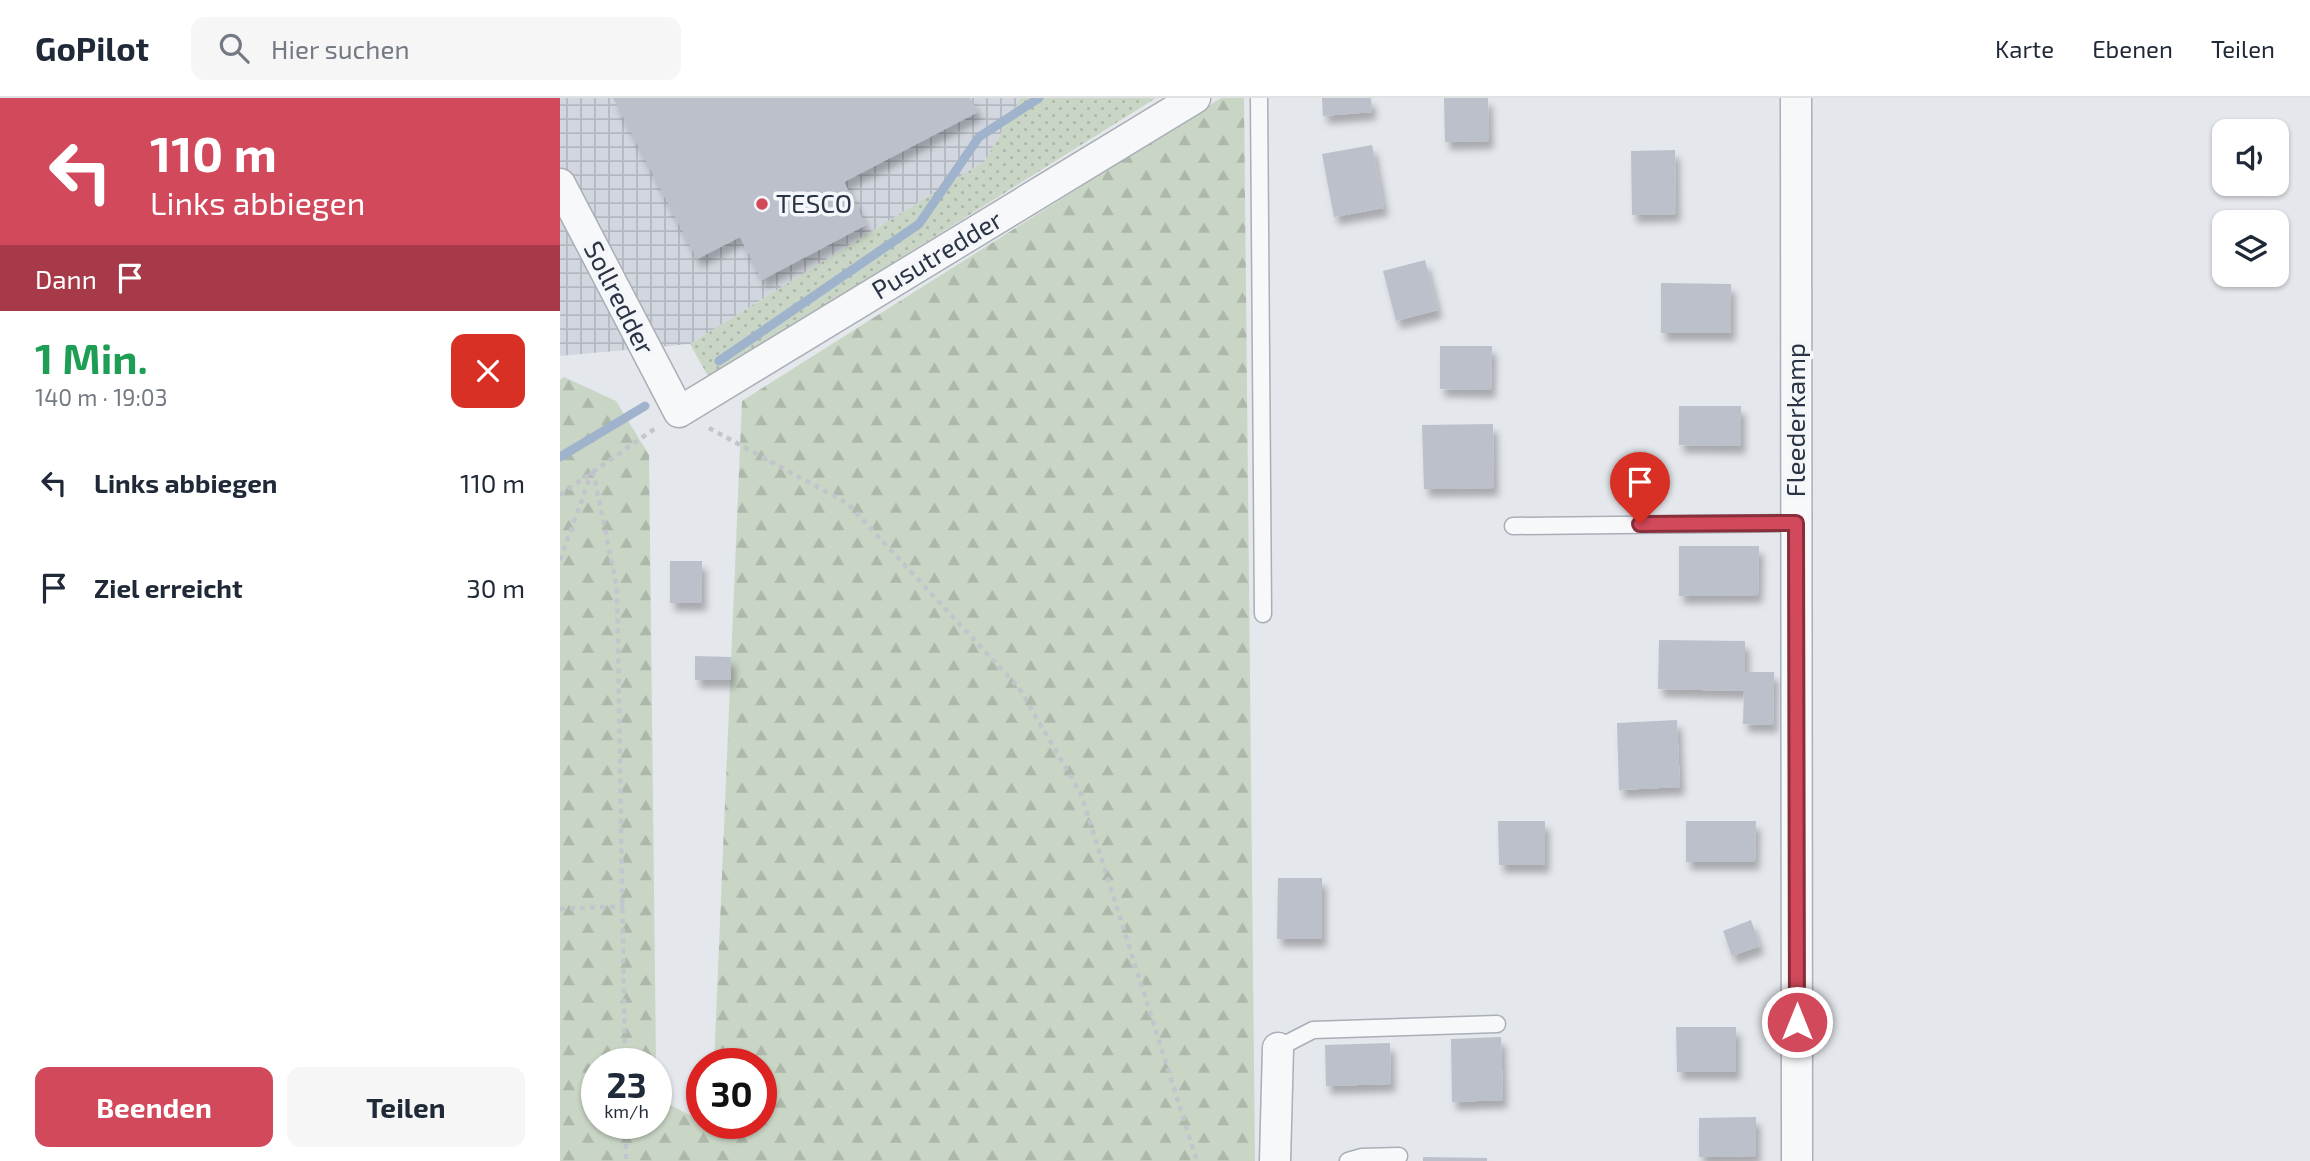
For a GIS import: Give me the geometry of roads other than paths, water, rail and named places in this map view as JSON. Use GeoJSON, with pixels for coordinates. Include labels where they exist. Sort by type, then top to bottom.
{"type":"FeatureCollection","features":[{"type":"Feature","properties":{"kind":"street","name":"Pusutredder"},"geometry":{"type":"LineString","coordinates":[[679,412],[1195,98]]}},
{"type":"Feature","properties":{"kind":"street","name":"Fleederkamp"},"geometry":{"type":"LineString","coordinates":[[1796,98],[1797,1161]]}},
{"type":"Feature","properties":{"kind":"street","name":"Sollredder"},"geometry":{"type":"LineString","coordinates":[[560,184],[679,412]]}},
{"type":"Feature","properties":{"kind":"street"},"geometry":{"type":"LineString","coordinates":[[1275,1161],[1278,1048]]}},
{"type":"Feature","properties":{"kind":"lane"},"geometry":{"type":"LineString","coordinates":[[1258,98],[1263,614]]}},
{"type":"Feature","properties":{"kind":"lane"},"geometry":{"type":"LineString","coordinates":[[1513,526],[1796,523]]}},
{"type":"Feature","properties":{"kind":"lane"},"geometry":{"type":"LineString","coordinates":[[1278,1048],[1313,1030],[1497,1024]]}},
{"type":"Feature","properties":{"kind":"lane"},"geometry":{"type":"LineString","coordinates":[[1348,1161],[1362,1157],[1399,1156]]}},
{"type":"Feature","properties":{"kind":"waterway"},"geometry":{"type":"LineString","coordinates":[[719,361],[919,224],[979,137],[1039,98]]}},
{"type":"Feature","properties":{"kind":"waterway"},"geometry":{"type":"LineString","coordinates":[[560,457],[645,406]]}},
{"type":"Feature","properties":{"kind":"place","name":"TESCO"},"geometry":{"type":"Point","coordinates":[762,204]}}]}
